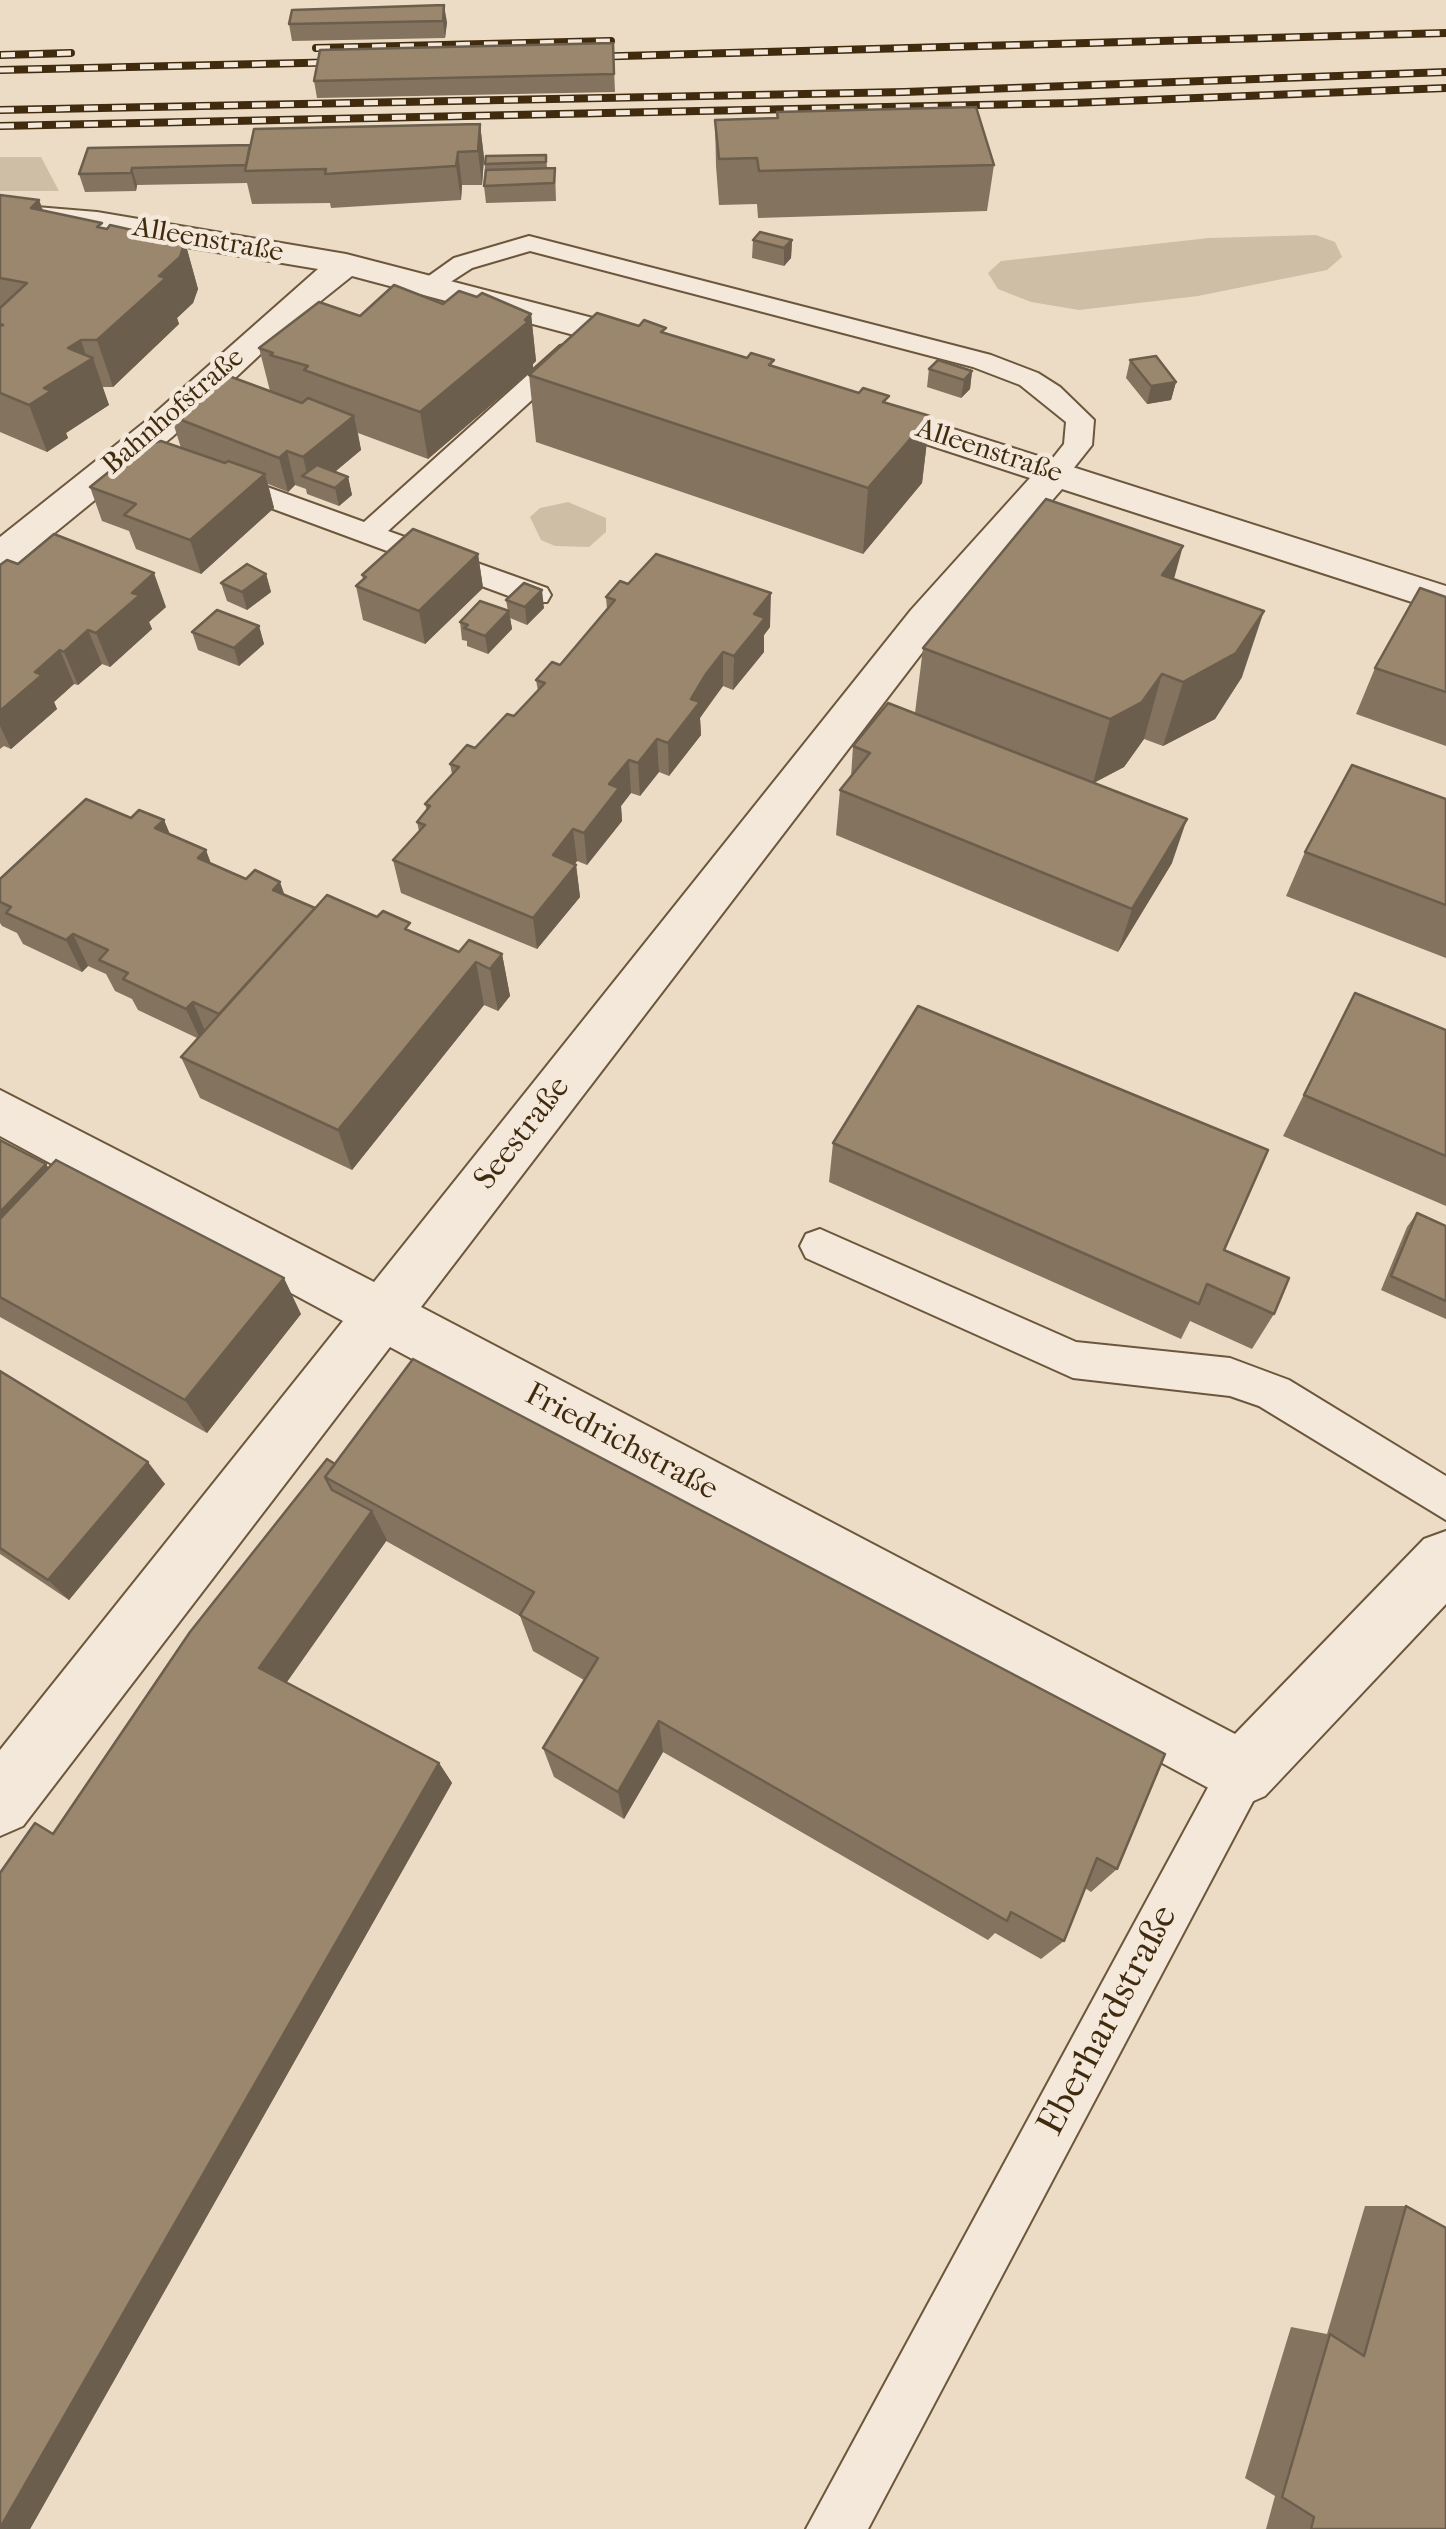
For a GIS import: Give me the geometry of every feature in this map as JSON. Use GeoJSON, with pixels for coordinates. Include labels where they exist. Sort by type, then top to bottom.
{"type":"FeatureCollection","features":[{"type":"Feature","properties":{"kind":"street","name":"Alleenstraße"},"geometry":{"type":"LineString","coordinates":[[0,214],[96,222],[346,264],[597,328],[685,355]]}},
{"type":"Feature","properties":{"kind":"street","name":"Bahnhofstraße"},"geometry":{"type":"LineString","coordinates":[[0,557],[165,459],[346,264]]}},
{"type":"Feature","properties":{"kind":"street","name":"Alleenstraße"},"geometry":{"type":"LineString","coordinates":[[817,396],[1446,600]]}},
{"type":"Feature","properties":{"kind":"street","name":"Seestraße"},"geometry":{"type":"LineString","coordinates":[[0,1803],[926,620],[1055,473]]}},
{"type":"Feature","properties":{"kind":"street","name":"Friedrichstraße"},"geometry":{"type":"LineString","coordinates":[[0,1111],[1242,1773]]}},
{"type":"Feature","properties":{"kind":"street","name":"Eberhardstraße"},"geometry":{"type":"LineString","coordinates":[[1242,1773],[1446,1560]]}},
{"type":"Feature","properties":{"kind":"lane"},"geometry":{"type":"LineString","coordinates":[[429,285],[462,263],[529,243],[982,361],[1040,386],[1080,420],[1078,445],[1055,473]]}},
{"type":"Feature","properties":{"kind":"lane"},"geometry":{"type":"LineString","coordinates":[[368,534],[597,328]]}},
{"type":"Feature","properties":{"kind":"lane"},"geometry":{"type":"LineString","coordinates":[[165,459],[536,596]]}},
{"type":"Feature","properties":{"kind":"lane"},"geometry":{"type":"LineString","coordinates":[[820,1246],[1073,1360],[1230,1377],[1274,1392],[1446,1500]]}},
{"type":"Feature","properties":{"kind":"lane","name":"Eberhardstraße"},"geometry":{"type":"LineString","coordinates":[[836,2529],[1242,1773]]}},
{"type":"Feature","properties":{"kind":"shaded area"},"geometry":{"type":"Polygon","coordinates":[[[0,157],[41,157],[59,191],[0,191],[0,157]]]}},
{"type":"Feature","properties":{"kind":"shaded area"},"geometry":{"type":"Polygon","coordinates":[[[1316,235],[1335,242],[1342,257],[1327,270],[1198,296],[1079,310],[1031,302],[998,289],[988,273],[1001,261],[1209,238],[1316,235]]]}},
{"type":"Feature","properties":{"kind":"shaded area"},"geometry":{"type":"Polygon","coordinates":[[[568,502],[606,518],[606,532],[589,547],[555,546],[541,540],[530,517],[540,508],[568,502]]]}},
{"type":"Feature","properties":{"kind":"building"},"geometry":{"type":"Polygon","coordinates":[[[444,5],[443,21],[289,24],[292,10],[444,5]]]}},
{"type":"Feature","properties":{"kind":"building"},"geometry":{"type":"Polygon","coordinates":[[[613,43],[614,74],[314,81],[320,50],[613,43]]]}},
{"type":"Feature","properties":{"kind":"building"},"geometry":{"type":"Polygon","coordinates":[[[976,107],[994,165],[759,171],[757,158],[719,159],[715,120],[778,118],[777,112],[976,107]]]}},
{"type":"Feature","properties":{"kind":"building"},"geometry":{"type":"Polygon","coordinates":[[[480,124],[478,151],[458,152],[456,166],[325,174],[326,169],[245,171],[254,129],[480,124]]]}},
{"type":"Feature","properties":{"kind":"building"},"geometry":{"type":"Polygon","coordinates":[[[250,145],[246,165],[132,168],[131,173],[79,174],[88,148],[250,145]]]}},
{"type":"Feature","properties":{"kind":"building"},"geometry":{"type":"Polygon","coordinates":[[[546,155],[546,162],[485,164],[486,156],[546,155]]]}},
{"type":"Feature","properties":{"kind":"building"},"geometry":{"type":"Polygon","coordinates":[[[555,168],[554,183],[484,186],[486,170],[555,168]]]}},
{"type":"Feature","properties":{"kind":"building"},"geometry":{"type":"Polygon","coordinates":[[[0,195],[39,200],[31,208],[102,223],[97,227],[107,229],[110,225],[185,242],[180,257],[159,276],[166,278],[97,340],[81,340],[68,348],[93,358],[44,388],[51,391],[29,405],[0,393],[0,308],[27,283],[0,278],[0,195]]]}},
{"type":"Feature","properties":{"kind":"building"},"geometry":{"type":"Polygon","coordinates":[[[760,232],[792,240],[784,248],[753,240],[760,232]]]}},
{"type":"Feature","properties":{"kind":"building"},"geometry":{"type":"Polygon","coordinates":[[[394,285],[443,304],[459,291],[477,297],[482,293],[531,314],[525,320],[528,322],[420,412],[304,370],[308,366],[259,348],[319,302],[360,316],[394,285]]]}},
{"type":"Feature","properties":{"kind":"building"},"geometry":{"type":"Polygon","coordinates":[[[597,313],[639,326],[644,320],[666,328],[661,332],[747,358],[751,353],[774,360],[769,365],[859,393],[863,388],[889,396],[883,402],[930,416],[868,488],[529,375],[597,313]]]}},
{"type":"Feature","properties":{"kind":"building"},"geometry":{"type":"Polygon","coordinates":[[[1156,356],[1176,382],[1151,386],[1130,360],[1156,356]]]}},
{"type":"Feature","properties":{"kind":"building"},"geometry":{"type":"Polygon","coordinates":[[[938,360],[972,371],[964,380],[929,369],[938,360]]]}},
{"type":"Feature","properties":{"kind":"building"},"geometry":{"type":"Polygon","coordinates":[[[226,375],[302,403],[308,398],[354,416],[303,457],[287,451],[279,458],[171,416],[226,375]]]}},
{"type":"Feature","properties":{"kind":"building"},"geometry":{"type":"Polygon","coordinates":[[[161,441],[265,474],[190,540],[124,515],[136,504],[90,487],[141,446],[161,441]]]}},
{"type":"Feature","properties":{"kind":"building"},"geometry":{"type":"Polygon","coordinates":[[[317,465],[348,477],[335,488],[302,476],[317,465]]]}},
{"type":"Feature","properties":{"kind":"building"},"geometry":{"type":"Polygon","coordinates":[[[1046,499],[1183,546],[1162,575],[1264,611],[1236,653],[1183,682],[1162,674],[1142,702],[1110,719],[923,648],[1046,499]]]}},
{"type":"Feature","properties":{"kind":"building"},"geometry":{"type":"Polygon","coordinates":[[[413,529],[478,554],[419,611],[356,586],[366,577],[362,575],[413,529]]]}},
{"type":"Feature","properties":{"kind":"building"},"geometry":{"type":"Polygon","coordinates":[[[54,534],[154,573],[132,593],[140,595],[96,633],[88,630],[64,652],[60,650],[35,672],[42,675],[0,711],[0,565],[7,560],[18,564],[54,534]]]}},
{"type":"Feature","properties":{"kind":"building"},"geometry":{"type":"Polygon","coordinates":[[[656,554],[771,593],[754,614],[765,618],[734,656],[723,652],[691,699],[700,702],[668,743],[657,739],[638,763],[629,760],[609,784],[619,788],[584,833],[573,829],[553,855],[576,865],[533,918],[393,860],[425,825],[417,822],[430,806],[425,804],[459,767],[450,764],[467,745],[475,748],[507,714],[514,716],[545,683],[536,680],[552,662],[560,665],[615,600],[606,597],[620,581],[628,584],[656,554]]]}},
{"type":"Feature","properties":{"kind":"building"},"geometry":{"type":"Polygon","coordinates":[[[247,564],[266,574],[242,592],[221,583],[247,564]]]}},
{"type":"Feature","properties":{"kind":"building"},"geometry":{"type":"Polygon","coordinates":[[[524,583],[542,590],[525,607],[506,600],[524,583]]]}},
{"type":"Feature","properties":{"kind":"building"},"geometry":{"type":"Polygon","coordinates":[[[1420,588],[1446,597],[1446,692],[1375,668],[1420,588]]]}},
{"type":"Feature","properties":{"kind":"building"},"geometry":{"type":"Polygon","coordinates":[[[480,601],[509,611],[485,636],[464,628],[468,625],[460,622],[480,601]]]}},
{"type":"Feature","properties":{"kind":"building"},"geometry":{"type":"Polygon","coordinates":[[[217,610],[259,626],[234,648],[192,632],[217,610]]]}},
{"type":"Feature","properties":{"kind":"building"},"geometry":{"type":"Polygon","coordinates":[[[888,703],[1187,819],[1132,909],[840,790],[870,753],[853,746],[888,703]]]}},
{"type":"Feature","properties":{"kind":"building"},"geometry":{"type":"Polygon","coordinates":[[[1352,765],[1446,799],[1446,905],[1305,852],[1352,765]]]}},
{"type":"Feature","properties":{"kind":"building"},"geometry":{"type":"Polygon","coordinates":[[[86,799],[131,818],[139,810],[164,820],[155,828],[206,850],[198,858],[246,879],[255,870],[280,882],[273,890],[315,908],[219,1014],[193,1002],[186,1009],[123,979],[128,973],[99,960],[108,950],[73,934],[66,940],[6,913],[11,907],[0,902],[0,879],[86,799]]]}},
{"type":"Feature","properties":{"kind":"building"},"geometry":{"type":"Polygon","coordinates":[[[327,895],[377,917],[383,911],[410,923],[405,929],[459,952],[469,940],[502,954],[490,969],[476,962],[338,1130],[181,1057],[327,895]]]}},
{"type":"Feature","properties":{"kind":"building"},"geometry":{"type":"Polygon","coordinates":[[[1355,993],[1446,1030],[1446,1156],[1304,1095],[1355,993]]]}},
{"type":"Feature","properties":{"kind":"building"},"geometry":{"type":"Polygon","coordinates":[[[918,1006],[1268,1150],[1224,1250],[1289,1278],[1274,1314],[1207,1284],[1199,1304],[833,1143],[918,1006]]]}},
{"type":"Feature","properties":{"kind":"building"},"geometry":{"type":"Polygon","coordinates":[[[0,1140],[46,1164],[0,1212],[0,1140]]]}},
{"type":"Feature","properties":{"kind":"building"},"geometry":{"type":"Polygon","coordinates":[[[56,1160],[284,1278],[185,1400],[0,1297],[0,1219],[56,1160]]]}},
{"type":"Feature","properties":{"kind":"building"},"geometry":{"type":"Polygon","coordinates":[[[1417,1213],[1446,1226],[1446,1301],[1391,1276],[1417,1213]]]}},
{"type":"Feature","properties":{"kind":"building"},"geometry":{"type":"Polygon","coordinates":[[[413,1359],[1165,1754],[1117,1869],[1097,1858],[1064,1941],[1011,1912],[1007,1921],[659,1721],[618,1792],[543,1748],[598,1658],[520,1615],[534,1592],[325,1477],[413,1359]]]}},
{"type":"Feature","properties":{"kind":"building"},"geometry":{"type":"Polygon","coordinates":[[[0,1371],[148,1462],[48,1580],[0,1548],[0,1371]]]}},
{"type":"Feature","properties":{"kind":"building"},"geometry":{"type":"Polygon","coordinates":[[[327,1459],[335,1464],[325,1477],[332,1490],[372,1511],[259,1668],[439,1763],[0,2528],[0,1873],[35,1823],[53,1834],[190,1632],[327,1459]]]}},
{"type":"Feature","properties":{"kind":"building"},"geometry":{"type":"Polygon","coordinates":[[[1406,2206],[1446,2228],[1446,2529],[1311,2529],[1314,2517],[1282,2497],[1330,2334],[1364,2356],[1406,2206]]]}},
{"type":"Feature","properties":{"kind":"railway"},"geometry":{"type":"LineString","coordinates":[[586,57],[1446,33]]}},
{"type":"Feature","properties":{"kind":"railway"},"geometry":{"type":"LineString","coordinates":[[316,48],[611,41]]}},
{"type":"Feature","properties":{"kind":"railway"},"geometry":{"type":"LineString","coordinates":[[1,55],[71,53]]}},
{"type":"Feature","properties":{"kind":"railway"},"geometry":{"type":"LineString","coordinates":[[0,70],[346,62]]}},
{"type":"Feature","properties":{"kind":"railway"},"geometry":{"type":"LineString","coordinates":[[0,110],[904,92],[1446,72]]}},
{"type":"Feature","properties":{"kind":"railway"},"geometry":{"type":"LineString","coordinates":[[0,126],[1072,103],[1446,88]]}}]}
